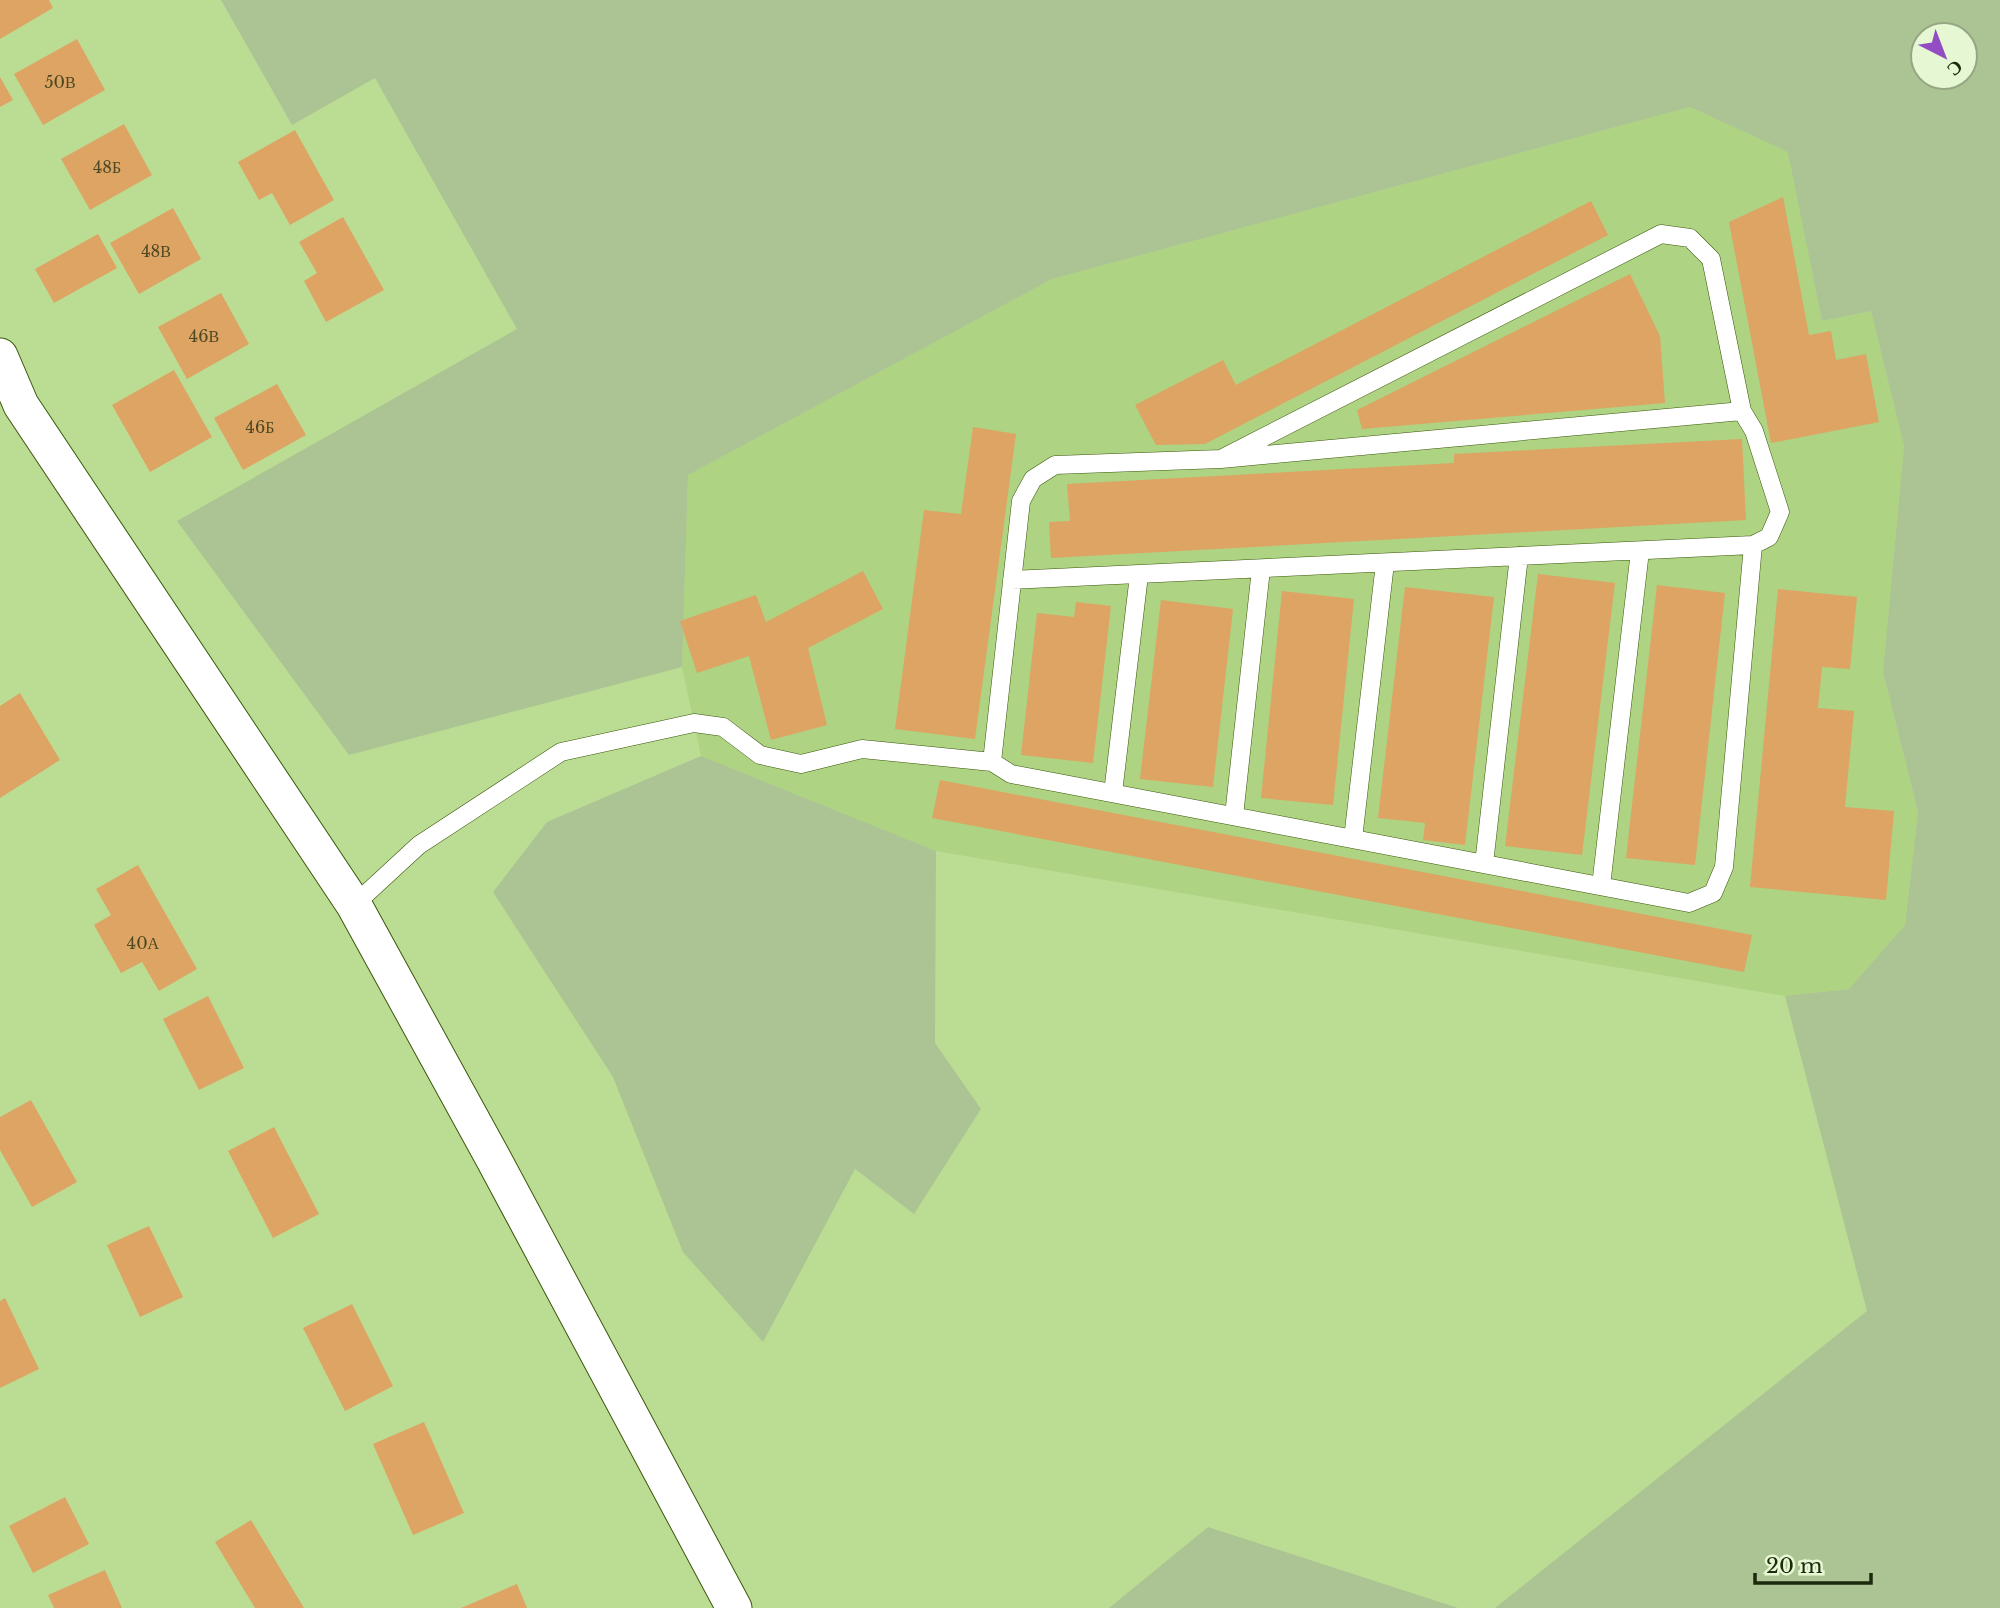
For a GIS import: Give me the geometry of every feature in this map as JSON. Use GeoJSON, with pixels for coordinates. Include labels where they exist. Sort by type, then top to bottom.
{"type":"FeatureCollection","features":[{"type":"Feature","properties":{"kind":"street"},"geometry":{"type":"LineString","coordinates":[[0,356],[21,405],[354,905],[734,1608]]}},
{"type":"Feature","properties":{"kind":"lane"},"geometry":{"type":"LineString","coordinates":[[1012,580],[1753,545],[1769,537],[1780,512],[1754,430],[1742,411],[1711,260],[1690,238],[1661,234],[1221,459]]}},
{"type":"Feature","properties":{"kind":"lane"},"geometry":{"type":"LineString","coordinates":[[992,762],[1021,500],[1033,478],[1055,465],[1221,459],[1742,411]]}},
{"type":"Feature","properties":{"kind":"lane"},"geometry":{"type":"LineString","coordinates":[[354,905],[419,845],[561,752],[694,723],[723,727],[760,755],[801,764],[862,750],[992,762],[1011,774],[1689,903],[1713,893],[1724,867],[1753,545]]}},
{"type":"Feature","properties":{"kind":"lane"},"geometry":{"type":"LineString","coordinates":[[1601,886],[1640,551]]}},
{"type":"Feature","properties":{"kind":"lane"},"geometry":{"type":"LineString","coordinates":[[1484,864],[1519,556]]}},
{"type":"Feature","properties":{"kind":"lane"},"geometry":{"type":"LineString","coordinates":[[1353,839],[1385,563]]}},
{"type":"Feature","properties":{"kind":"lane"},"geometry":{"type":"LineString","coordinates":[[1234,816],[1261,569]]}},
{"type":"Feature","properties":{"kind":"lane"},"geometry":{"type":"LineString","coordinates":[[1113,793],[1139,575]]}},
{"type":"Feature","properties":{"kind":"shaded area"},"geometry":{"type":"Polygon","coordinates":[[[221,0],[2000,0],[2000,1608],[1495,1608],[1867,1311],[1785,996],[1849,989],[1905,925],[1918,812],[1883,672],[1904,446],[1871,311],[1822,321],[1788,152],[1690,107],[1052,279],[688,475],[682,667],[349,755],[177,521],[517,329],[375,78],[292,125],[221,0]]]}},
{"type":"Feature","properties":{"kind":"shaded area"},"geometry":{"type":"Polygon","coordinates":[[[1690,107],[1789,152],[1822,321],[1871,311],[1904,446],[1883,672],[1918,812],[1905,925],[1849,989],[1785,996],[936,851],[701,756],[682,667],[688,475],[1052,279],[1690,107]]]}},
{"type":"Feature","properties":{"kind":"shaded area"},"geometry":{"type":"Polygon","coordinates":[[[701,756],[936,851],[935,1043],[981,1109],[914,1214],[855,1169],[763,1342],[683,1252],[613,1077],[493,892],[547,822],[701,756]]]}},
{"type":"Feature","properties":{"kind":"shaded area"},"geometry":{"type":"Polygon","coordinates":[[[1208,1527],[1458,1608],[1109,1608],[1208,1527]]]}},
{"type":"Feature","properties":{"kind":"building"},"geometry":{"type":"Polygon","coordinates":[[[0,0],[49,0],[53,8],[0,39],[0,0]]]}},
{"type":"Feature","properties":{"kind":"building"},"geometry":{"type":"Polygon","coordinates":[[[77,39],[105,90],[43,125],[14,74],[77,39]]]}},
{"type":"Feature","properties":{"kind":"building"},"geometry":{"type":"Polygon","coordinates":[[[0,77],[13,100],[0,107],[0,77]]]}},
{"type":"Feature","properties":{"kind":"building"},"geometry":{"type":"Polygon","coordinates":[[[124,124],[152,175],[90,210],[61,159],[124,124]]]}},
{"type":"Feature","properties":{"kind":"building"},"geometry":{"type":"Polygon","coordinates":[[[295,130],[334,200],[290,225],[272,193],[259,200],[238,162],[295,130]]]}},
{"type":"Feature","properties":{"kind":"building"},"geometry":{"type":"Polygon","coordinates":[[[1783,197],[1809,335],[1831,331],[1836,360],[1866,354],[1879,422],[1771,443],[1729,222],[1783,197]]]}},
{"type":"Feature","properties":{"kind":"building"},"geometry":{"type":"Polygon","coordinates":[[[1591,201],[1608,235],[1205,444],[1156,445],[1135,405],[1223,360],[1236,385],[1591,201]]]}},
{"type":"Feature","properties":{"kind":"building"},"geometry":{"type":"Polygon","coordinates":[[[173,208],[201,259],[139,294],[110,243],[173,208]]]}},
{"type":"Feature","properties":{"kind":"building"},"geometry":{"type":"Polygon","coordinates":[[[343,217],[384,290],[326,322],[304,281],[317,273],[299,242],[343,217]]]}},
{"type":"Feature","properties":{"kind":"building"},"geometry":{"type":"Polygon","coordinates":[[[98,234],[117,268],[54,303],[35,269],[98,234]]]}},
{"type":"Feature","properties":{"kind":"building"},"geometry":{"type":"Polygon","coordinates":[[[1630,274],[1660,336],[1665,403],[1362,429],[1357,410],[1630,274]]]}},
{"type":"Feature","properties":{"kind":"building"},"geometry":{"type":"Polygon","coordinates":[[[221,293],[249,344],[187,379],[158,327],[221,293]]]}},
{"type":"Feature","properties":{"kind":"building"},"geometry":{"type":"Polygon","coordinates":[[[174,370],[212,437],[150,472],[112,405],[174,370]]]}},
{"type":"Feature","properties":{"kind":"building"},"geometry":{"type":"Polygon","coordinates":[[[277,384],[306,435],[243,470],[214,418],[277,384]]]}},
{"type":"Feature","properties":{"kind":"building"},"geometry":{"type":"Polygon","coordinates":[[[973,427],[1016,434],[975,739],[895,729],[924,510],[961,514],[973,427]]]}},
{"type":"Feature","properties":{"kind":"building"},"geometry":{"type":"Polygon","coordinates":[[[1742,439],[1746,520],[1051,558],[1049,522],[1070,521],[1067,484],[1454,463],[1454,454],[1742,439]]]}},
{"type":"Feature","properties":{"kind":"building"},"geometry":{"type":"Polygon","coordinates":[[[863,571],[883,609],[808,648],[827,725],[771,740],[749,656],[697,673],[680,621],[756,595],[766,622],[863,571]]]}},
{"type":"Feature","properties":{"kind":"building"},"geometry":{"type":"Polygon","coordinates":[[[1538,574],[1615,583],[1582,855],[1505,846],[1538,574]]]}},
{"type":"Feature","properties":{"kind":"building"},"geometry":{"type":"Polygon","coordinates":[[[1657,585],[1725,593],[1695,865],[1626,858],[1657,585]]]}},
{"type":"Feature","properties":{"kind":"building"},"geometry":{"type":"Polygon","coordinates":[[[1405,587],[1494,597],[1465,845],[1423,840],[1425,823],[1378,818],[1405,587]]]}},
{"type":"Feature","properties":{"kind":"building"},"geometry":{"type":"Polygon","coordinates":[[[1778,589],[1857,597],[1850,669],[1822,667],[1818,708],[1854,711],[1845,807],[1894,811],[1886,900],[1750,887],[1778,589]]]}},
{"type":"Feature","properties":{"kind":"building"},"geometry":{"type":"Polygon","coordinates":[[[1282,591],[1354,599],[1333,805],[1261,798],[1282,591]]]}},
{"type":"Feature","properties":{"kind":"building"},"geometry":{"type":"Polygon","coordinates":[[[1161,600],[1233,609],[1213,787],[1140,779],[1161,600]]]}},
{"type":"Feature","properties":{"kind":"building"},"geometry":{"type":"Polygon","coordinates":[[[1076,602],[1111,606],[1093,763],[1021,755],[1037,613],[1074,617],[1076,602]]]}},
{"type":"Feature","properties":{"kind":"building"},"geometry":{"type":"Polygon","coordinates":[[[20,693],[60,760],[0,798],[0,706],[20,693]]]}},
{"type":"Feature","properties":{"kind":"building"},"geometry":{"type":"Polygon","coordinates":[[[940,780],[1752,935],[1744,972],[932,818],[940,780]]]}},
{"type":"Feature","properties":{"kind":"building"},"geometry":{"type":"Polygon","coordinates":[[[138,865],[197,969],[159,991],[142,962],[121,973],[94,925],[111,915],[96,889],[138,865]]]}},
{"type":"Feature","properties":{"kind":"building"},"geometry":{"type":"Polygon","coordinates":[[[208,996],[244,1068],[199,1090],[163,1019],[208,996]]]}},
{"type":"Feature","properties":{"kind":"building"},"geometry":{"type":"Polygon","coordinates":[[[31,1100],[77,1182],[32,1207],[0,1150],[0,1117],[31,1100]]]}},
{"type":"Feature","properties":{"kind":"building"},"geometry":{"type":"Polygon","coordinates":[[[274,1127],[319,1214],[273,1238],[228,1151],[274,1127]]]}},
{"type":"Feature","properties":{"kind":"building"},"geometry":{"type":"Polygon","coordinates":[[[149,1226],[183,1297],[140,1317],[107,1245],[149,1226]]]}},
{"type":"Feature","properties":{"kind":"building"},"geometry":{"type":"Polygon","coordinates":[[[5,1298],[39,1369],[0,1388],[0,1301],[5,1298]]]}},
{"type":"Feature","properties":{"kind":"building"},"geometry":{"type":"Polygon","coordinates":[[[352,1304],[393,1386],[345,1411],[303,1328],[352,1304]]]}},
{"type":"Feature","properties":{"kind":"building"},"geometry":{"type":"Polygon","coordinates":[[[424,1422],[464,1513],[413,1535],[373,1444],[424,1422]]]}},
{"type":"Feature","properties":{"kind":"building"},"geometry":{"type":"Polygon","coordinates":[[[65,1497],[89,1544],[33,1573],[9,1526],[65,1497]]]}},
{"type":"Feature","properties":{"kind":"building"},"geometry":{"type":"Polygon","coordinates":[[[251,1520],[304,1608],[255,1608],[215,1542],[251,1520]]]}},
{"type":"Feature","properties":{"kind":"building"},"geometry":{"type":"Polygon","coordinates":[[[105,1570],[122,1608],[54,1608],[48,1595],[105,1570]]]}},
{"type":"Feature","properties":{"kind":"building"},"geometry":{"type":"Polygon","coordinates":[[[517,1584],[527,1608],[461,1608],[517,1584]]]}}]}
